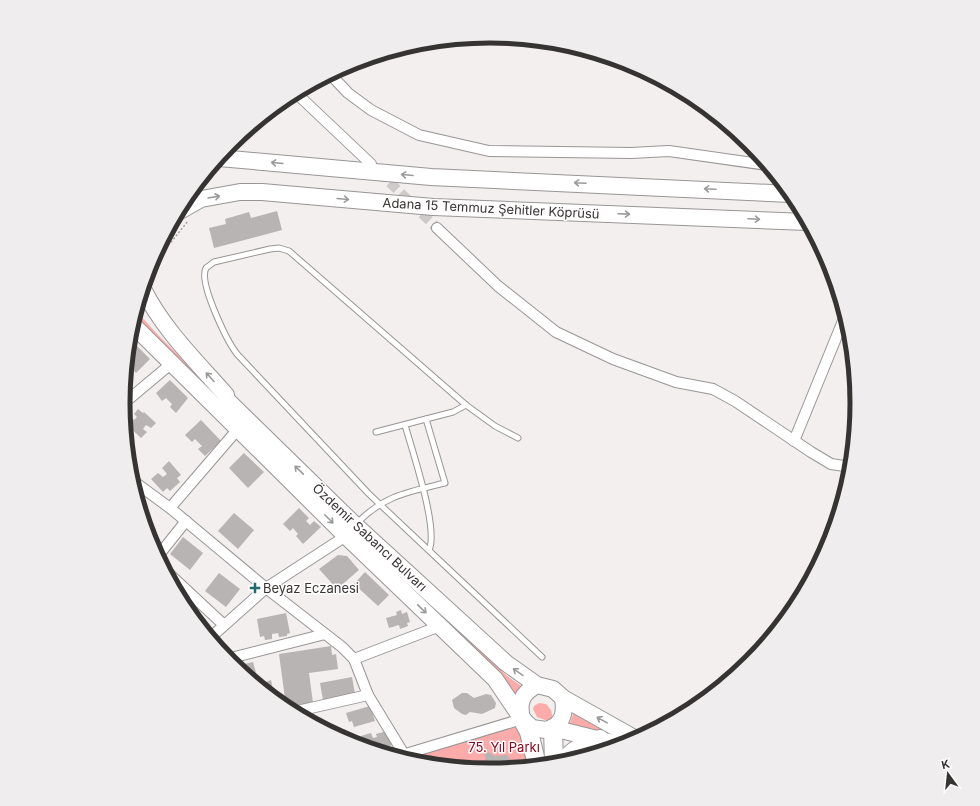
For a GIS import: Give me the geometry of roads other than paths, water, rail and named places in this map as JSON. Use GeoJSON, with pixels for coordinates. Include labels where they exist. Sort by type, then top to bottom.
{"type":"FeatureCollection","features":[{"type":"Feature","properties":{"kind":"highway"},"geometry":{"type":"LineString","coordinates":[[522,718],[529,732],[536,760]]}},
{"type":"Feature","properties":{"kind":"highway"},"geometry":{"type":"LineString","coordinates":[[553,728],[554,757]]}},
{"type":"Feature","properties":{"kind":"main road"},"geometry":{"type":"LineString","coordinates":[[226,159],[446,177],[783,194]]}},
{"type":"Feature","properties":{"kind":"main road","name":"Adana 15 Temmuz Şehitler Köprüsü"},"geometry":{"type":"LineString","coordinates":[[184,215],[201,199],[240,192],[262,192],[445,208],[801,222]]}},
{"type":"Feature","properties":{"kind":"main road","name":"Özdemir Sabancı Bulvarı"},"geometry":{"type":"LineString","coordinates":[[146,295],[155,311],[176,339],[226,395],[227,400],[440,626],[495,679],[522,718],[532,728],[546,730],[553,728],[612,742]]}},
{"type":"Feature","properties":{"kind":"main road","name":"Özdemir Sabancı Bulvarı"},"geometry":{"type":"LineString","coordinates":[[138,330],[238,429],[350,530],[506,663],[537,685],[554,689],[562,698],[629,735]]}},
{"type":"Feature","properties":{"kind":"main road"},"geometry":{"type":"LineString","coordinates":[[522,718],[519,709],[520,701],[527,692],[537,685]]}},
{"type":"Feature","properties":{"kind":"main road"},"geometry":{"type":"LineString","coordinates":[[553,728],[559,723],[563,716],[564,708],[562,698]]}},
{"type":"Feature","properties":{"kind":"main road"},"geometry":{"type":"LineString","coordinates":[[569,754],[580,746],[600,738]]}},
{"type":"Feature","properties":{"kind":"street"},"geometry":{"type":"LineString","coordinates":[[334,78],[348,93],[371,110],[419,135],[489,151],[631,153],[669,151],[759,164]]}},
{"type":"Feature","properties":{"kind":"street"},"geometry":{"type":"LineString","coordinates":[[300,97],[371,164]]}},
{"type":"Feature","properties":{"kind":"street"},"geometry":{"type":"LineString","coordinates":[[437,228],[498,286],[556,332],[613,358],[676,382],[713,389],[736,401],[794,441],[832,464],[844,466]]}},
{"type":"Feature","properties":{"kind":"street"},"geometry":{"type":"LineString","coordinates":[[794,441],[841,325]]}},
{"type":"Feature","properties":{"kind":"street"},"geometry":{"type":"LineString","coordinates":[[130,398],[172,363]]}},
{"type":"Feature","properties":{"kind":"street"},"geometry":{"type":"LineString","coordinates":[[170,508],[238,429]]}},
{"type":"Feature","properties":{"kind":"street"},"geometry":{"type":"LineString","coordinates":[[140,487],[170,508],[266,588],[342,647],[354,659],[368,695],[400,752]]}},
{"type":"Feature","properties":{"kind":"street"},"geometry":{"type":"LineString","coordinates":[[162,551],[186,521]]}},
{"type":"Feature","properties":{"kind":"street"},"geometry":{"type":"LineString","coordinates":[[214,634],[266,588],[350,530]]}},
{"type":"Feature","properties":{"kind":"street"},"geometry":{"type":"LineString","coordinates":[[177,581],[224,625]]}},
{"type":"Feature","properties":{"kind":"street"},"geometry":{"type":"LineString","coordinates":[[354,659],[440,626]]}},
{"type":"Feature","properties":{"kind":"street"},"geometry":{"type":"LineString","coordinates":[[234,657],[325,634]]}},
{"type":"Feature","properties":{"kind":"street"},"geometry":{"type":"LineString","coordinates":[[302,710],[368,695]]}},
{"type":"Feature","properties":{"kind":"street"},"geometry":{"type":"LineString","coordinates":[[412,754],[522,718]]}},
{"type":"Feature","properties":{"kind":"lane"},"geometry":{"type":"LineString","coordinates":[[518,438],[495,426],[466,405],[289,251],[279,248],[270,249],[214,262],[206,268],[204,281],[230,346],[380,504],[542,657]]}},
{"type":"Feature","properties":{"kind":"lane"},"geometry":{"type":"LineString","coordinates":[[376,432],[453,412],[466,405]]}},
{"type":"Feature","properties":{"kind":"lane"},"geometry":{"type":"LineString","coordinates":[[350,530],[380,504],[399,494],[445,483],[426,419]]}},
{"type":"Feature","properties":{"kind":"lane"},"geometry":{"type":"LineString","coordinates":[[405,425],[422,488],[432,533],[429,550]]}},
{"type":"Feature","properties":{"kind":"tunnel"},"geometry":{"type":"LineString","coordinates":[[379,172],[437,228]]}},
{"type":"Feature","properties":{"kind":"place","name":"Beyaz Eczanesi"},"geometry":{"type":"Point","coordinates":[255,588]}},
{"type":"Feature","properties":{"kind":"park label","name":"75. Yıl Parkı"},"geometry":{"type":"Point","coordinates":[504,747]}}]}
